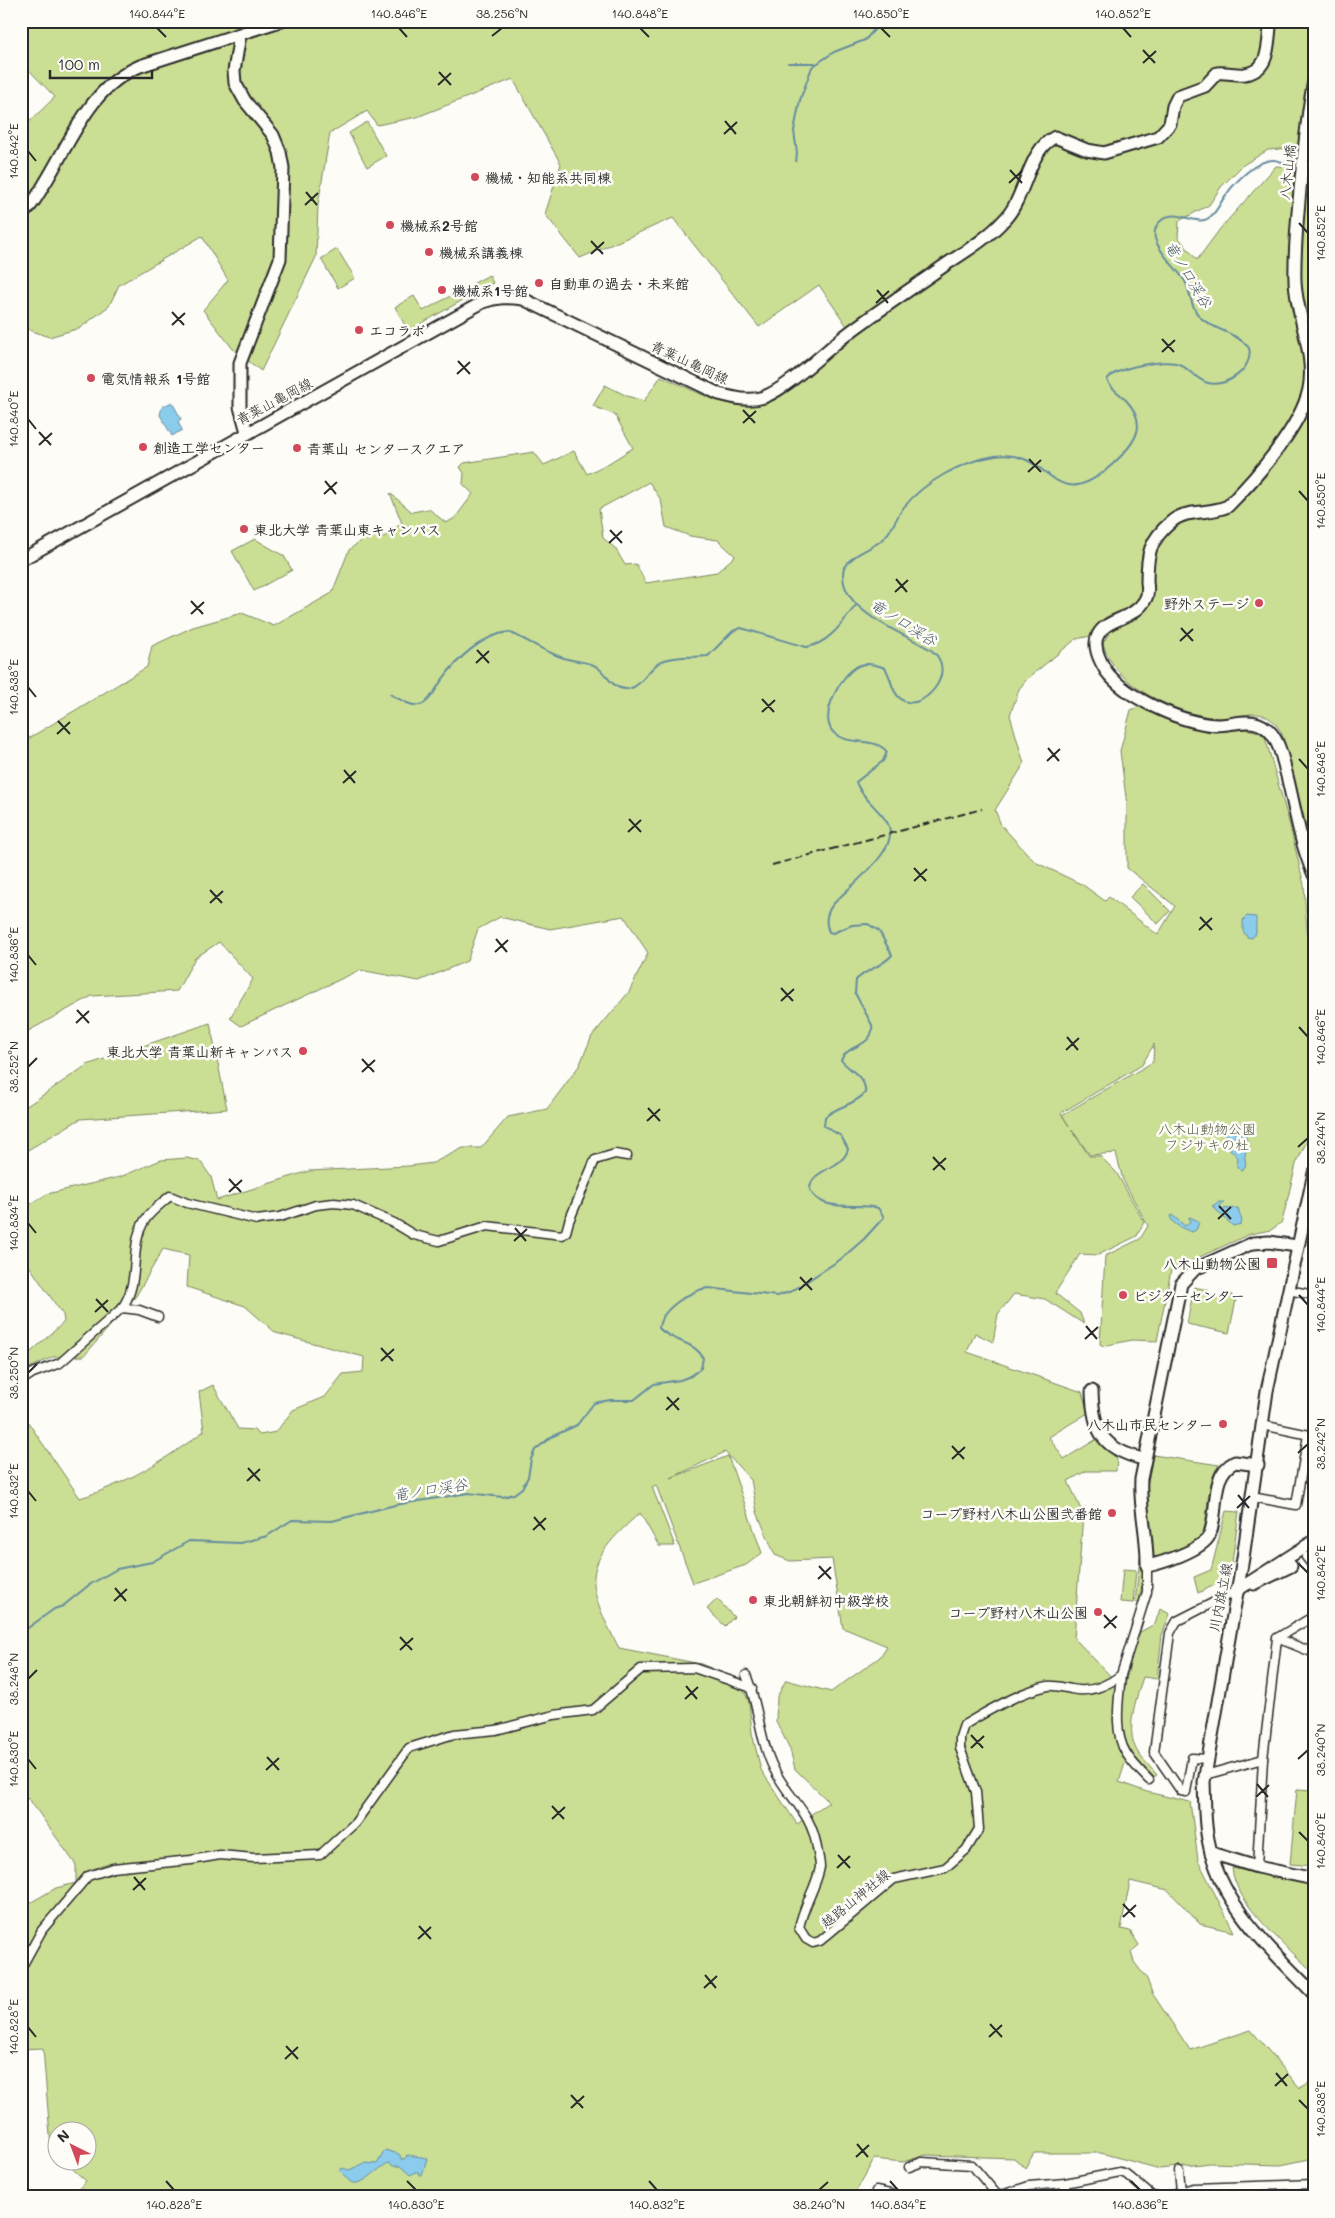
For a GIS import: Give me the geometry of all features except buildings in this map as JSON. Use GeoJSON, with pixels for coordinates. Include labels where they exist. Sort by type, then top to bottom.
{"type":"FeatureCollection","features":[{"type":"Feature","properties":{"kind":"street"},"geometry":{"type":"LineString","coordinates":[[21,216],[38,194],[98,96],[119,76],[140,66],[280,21]]}},
{"type":"Feature","properties":{"kind":"street","name":"青葉山亀岡線"},"geometry":{"type":"LineString","coordinates":[[21,560],[247,432],[483,302],[495,298],[523,299],[719,394],[736,399],[763,397],[785,384],[845,336],[986,237],[999,225],[1021,197],[1037,155],[1048,140],[1055,137],[1086,150],[1104,153],[1158,137],[1170,124],[1173,106],[1178,96],[1204,86],[1217,74],[1243,75],[1259,68],[1267,57],[1271,21]]}},
{"type":"Feature","properties":{"kind":"street"},"geometry":{"type":"LineString","coordinates":[[240,35],[234,71],[236,82],[245,101],[273,135],[280,152],[283,168],[280,260],[240,363],[240,407],[247,432]]}},
{"type":"Feature","properties":{"kind":"street","name":"八木山橋"},"geometry":{"type":"LineString","coordinates":[[1314,81],[1308,115],[1296,233],[1295,283],[1310,364],[1309,388],[1298,419],[1286,438],[1228,506],[1218,510],[1182,515],[1170,523],[1159,535],[1148,551],[1146,599],[1135,612],[1101,631],[1097,636],[1096,648],[1106,671],[1117,682],[1144,701],[1187,719],[1215,725],[1246,721],[1258,722],[1272,734],[1282,756],[1314,875]]}},
{"type":"Feature","properties":{"kind":"street"},"geometry":{"type":"LineString","coordinates":[[21,1381],[33,1373],[60,1363],[122,1308],[132,1291],[140,1228],[146,1218],[170,1196],[187,1203],[257,1220],[280,1217],[316,1205],[334,1203],[353,1205],[394,1222],[414,1235],[438,1241],[487,1226],[562,1235],[566,1232],[596,1160],[615,1154],[627,1156]]}},
{"type":"Feature","properties":{"kind":"street","name":"川内旗立線"},"geometry":{"type":"LineString","coordinates":[[1313,1179],[1297,1246],[1262,1425],[1258,1465],[1207,1759],[1205,1820],[1211,1853],[1230,1900],[1242,1916],[1314,1994]]}},
{"type":"Feature","properties":{"kind":"street"},"geometry":{"type":"LineString","coordinates":[[1149,1780],[1125,1752],[1122,1742],[1119,1715],[1121,1675],[1146,1592],[1148,1566],[1147,1538],[1140,1498],[1143,1459],[1179,1290],[1184,1279],[1196,1269],[1253,1243],[1268,1242],[1297,1246]]}},
{"type":"Feature","properties":{"kind":"street"},"geometry":{"type":"LineString","coordinates":[[1288,1290],[1314,1295]]}},
{"type":"Feature","properties":{"kind":"street"},"geometry":{"type":"LineString","coordinates":[[122,1308],[139,1310],[158,1317]]}},
{"type":"Feature","properties":{"kind":"street"},"geometry":{"type":"LineString","coordinates":[[1092,1391],[1095,1422],[1107,1443],[1119,1452],[1143,1459]]}},
{"type":"Feature","properties":{"kind":"street"},"geometry":{"type":"LineString","coordinates":[[1252,1497],[1296,1505],[1311,1435],[1262,1425]]}},
{"type":"Feature","properties":{"kind":"street"},"geometry":{"type":"LineString","coordinates":[[1148,1566],[1163,1563],[1207,1539],[1211,1528],[1218,1485],[1226,1468],[1235,1462],[1258,1465]]}},
{"type":"Feature","properties":{"kind":"street"},"geometry":{"type":"LineString","coordinates":[[1207,1759],[1192,1758],[1186,1792],[1184,1792],[1154,1752],[1170,1632],[1177,1621],[1236,1591],[1314,1541]]}},
{"type":"Feature","properties":{"kind":"street"},"geometry":{"type":"LineString","coordinates":[[1236,1591],[1271,1578],[1310,1554],[1314,1567]]}},
{"type":"Feature","properties":{"kind":"street"},"geometry":{"type":"LineString","coordinates":[[1277,1638],[1314,1616]]}},
{"type":"Feature","properties":{"kind":"street"},"geometry":{"type":"LineString","coordinates":[[1277,1638],[1314,1653]]}},
{"type":"Feature","properties":{"kind":"street"},"geometry":{"type":"LineString","coordinates":[[1257,1866],[1262,1759],[1277,1638]]}},
{"type":"Feature","properties":{"kind":"street"},"geometry":{"type":"LineString","coordinates":[[21,1968],[42,1930],[88,1876],[113,1868],[152,1865],[220,1855],[254,1858],[320,1855],[354,1823],[409,1748],[454,1734],[496,1730],[554,1715],[593,1710],[641,1669],[694,1668],[752,1688]]}},
{"type":"Feature","properties":{"kind":"street","name":"越路山神社線"},"geometry":{"type":"LineString","coordinates":[[746,1675],[752,1688],[765,1751],[775,1772],[804,1810],[814,1831],[820,1867],[802,1913],[799,1928],[806,1939],[813,1943],[820,1941],[837,1928],[894,1878],[945,1868],[966,1850],[979,1829],[976,1792],[960,1748],[960,1737],[964,1725],[988,1711],[1044,1687],[1087,1690],[1101,1687],[1121,1675]]}},
{"type":"Feature","properties":{"kind":"street"},"geometry":{"type":"LineString","coordinates":[[1205,1775],[1262,1759]]}},
{"type":"Feature","properties":{"kind":"street"},"geometry":{"type":"LineString","coordinates":[[1211,1853],[1314,1879]]}},
{"type":"Feature","properties":{"kind":"street"},"geometry":{"type":"LineString","coordinates":[[909,2166],[922,2162],[972,2165],[997,2196],[1029,2186],[1065,2183],[1120,2172],[1126,2174],[1152,2196],[1157,2197]]}},
{"type":"Feature","properties":{"kind":"street"},"geometry":{"type":"LineString","coordinates":[[1179,2171],[1182,2191]]}},
{"type":"Feature","properties":{"kind":"street"},"geometry":{"type":"LineString","coordinates":[[1065,2183],[1065,2197]]}},
{"type":"Feature","properties":{"kind":"street"},"geometry":{"type":"LineString","coordinates":[[1163,2197],[1193,2188],[1314,2184]]}},
{"type":"Feature","properties":{"kind":"street"},"geometry":{"type":"LineString","coordinates":[[876,2191],[904,2197]]}},
{"type":"Feature","properties":{"kind":"street"},"geometry":{"type":"LineString","coordinates":[[910,2197],[920,2197]]}},
{"type":"Feature","properties":{"kind":"green space","name":"八木山動物公園 フジサキの杜"},"geometry":{"type":"Polygon","coordinates":[[[21,21],[1314,21],[1314,146],[1268,150],[1243,165],[1221,187],[1209,205],[1179,221],[1178,237],[1197,260],[1220,229],[1276,166],[1314,168],[1314,855],[1282,734],[1274,723],[1269,718],[1258,714],[1224,718],[1202,716],[1149,696],[1133,685],[1109,658],[1103,643],[1110,632],[1076,639],[1027,679],[1019,689],[1010,715],[1024,764],[995,810],[1001,825],[1035,862],[1083,885],[1105,901],[1109,897],[1158,935],[1175,906],[1127,868],[1127,805],[1120,751],[1131,710],[1140,706],[1197,728],[1217,731],[1248,730],[1260,733],[1265,737],[1289,822],[1304,885],[1308,946],[1314,946],[1314,1126],[1296,1164],[1282,1222],[1271,1230],[1250,1234],[1171,1270],[1157,1341],[1132,1340],[1103,1346],[1100,1344],[1105,1256],[1140,1239],[1148,1226],[1123,1180],[1116,1153],[1090,1155],[1072,1130],[1089,1156],[1100,1156],[1116,1172],[1144,1222],[1137,1236],[1098,1255],[1080,1254],[1055,1293],[1080,1313],[1084,1324],[1045,1299],[1014,1294],[998,1314],[993,1342],[975,1333],[967,1352],[1082,1392],[1088,1413],[1049,1437],[1064,1459],[1097,1439],[1117,1459],[1116,1471],[1086,1471],[1068,1481],[1083,1514],[1074,1638],[1118,1684],[1116,1733],[1121,1751],[1126,1760],[1119,1782],[1147,1792],[1190,1802],[1198,1860],[1234,1932],[1200,1924],[1168,1890],[1130,1881],[1121,1929],[1130,1931],[1139,1945],[1131,1952],[1134,1962],[1147,1979],[1152,1993],[1190,2050],[1251,2030],[1300,2088],[1314,2080],[1314,2158],[1281,2165],[1210,2163],[1160,2169],[1101,2153],[1034,2153],[1025,2168],[1014,2158],[926,2155],[903,2162],[874,2159],[853,2197],[71,2197],[86,2181],[74,2170],[98,2170],[98,2120],[49,2120],[43,2048],[21,2049],[21,1908],[56,1888],[76,1883],[76,1865],[29,1799],[21,1798],[21,1412],[80,1498],[113,1486],[145,1470],[204,1431],[199,1392],[213,1385],[238,1429],[254,1430],[260,1435],[276,1432],[293,1410],[325,1397],[343,1374],[363,1372],[364,1357],[276,1333],[245,1306],[187,1287],[189,1255],[163,1249],[136,1296],[84,1356],[53,1357],[21,1372],[21,1361],[64,1322],[63,1315],[21,1254],[21,1210],[47,1194],[120,1177],[161,1160],[187,1158],[200,1161],[211,1177],[217,1200],[309,1171],[433,1163],[463,1148],[481,1148],[508,1117],[547,1109],[579,1066],[592,1036],[629,992],[648,953],[624,916],[550,929],[500,917],[478,929],[467,961],[419,981],[360,970],[241,1026],[230,1018],[253,979],[219,942],[195,958],[177,991],[92,996],[21,1035],[21,743],[147,667],[152,646],[193,627],[242,613],[274,626],[332,593],[349,550],[368,535],[384,537],[402,523],[390,493],[412,512],[429,509],[446,523],[455,518],[473,494],[463,484],[464,473],[460,467],[464,463],[534,452],[544,465],[574,451],[587,474],[609,463],[633,448],[615,415],[593,406],[605,385],[627,396],[644,401],[661,376],[717,400],[748,405],[765,401],[783,393],[804,379],[803,376],[853,335],[819,285],[759,327],[673,218],[580,258],[545,214],[561,164],[513,79],[417,117],[377,125],[367,111],[330,133],[318,205],[316,257],[261,371],[233,349],[203,310],[228,280],[202,236],[119,285],[109,306],[80,328],[49,337],[27,329],[21,332],[21,130],[55,97],[25,66],[21,67],[21,21]],[[649,482],[599,509],[603,538],[615,548],[625,565],[636,564],[646,583],[717,572],[735,556],[718,540],[690,536],[666,527],[661,500],[649,482]],[[1154,1044],[1142,1065],[1061,1113],[1062,1115],[1153,1062],[1154,1044]],[[725,1452],[671,1478],[728,1456],[762,1553],[746,1565],[693,1583],[656,1485],[652,1487],[675,1546],[659,1546],[640,1513],[607,1546],[598,1561],[594,1575],[595,1590],[599,1606],[619,1648],[701,1664],[739,1680],[749,1702],[752,1733],[761,1770],[797,1824],[829,1802],[795,1769],[790,1749],[776,1721],[777,1697],[786,1680],[831,1692],[880,1657],[887,1646],[843,1628],[832,1559],[790,1561],[775,1555],[757,1512],[751,1480],[725,1452]]]}},
{"type":"Feature","properties":{"kind":"green space"},"geometry":{"type":"Polygon","coordinates":[[[367,122],[386,156],[367,167],[349,133],[367,122]]]}},
{"type":"Feature","properties":{"kind":"green space"},"geometry":{"type":"Polygon","coordinates":[[[337,249],[355,278],[338,288],[321,259],[337,249]]]}},
{"type":"Feature","properties":{"kind":"green space"},"geometry":{"type":"Polygon","coordinates":[[[489,275],[493,283],[408,331],[395,307],[414,296],[423,311],[489,275]]]}},
{"type":"Feature","properties":{"kind":"green space"},"geometry":{"type":"Polygon","coordinates":[[[255,539],[284,556],[292,570],[254,591],[232,551],[255,539]]]}},
{"type":"Feature","properties":{"kind":"green space"},"geometry":{"type":"Polygon","coordinates":[[[1143,884],[1170,911],[1158,924],[1130,897],[1143,884]]]}},
{"type":"Feature","properties":{"kind":"green space"},"geometry":{"type":"Polygon","coordinates":[[[210,1023],[227,1109],[80,1119],[21,1154],[21,1110],[87,1065],[210,1023]]]}},
{"type":"Feature","properties":{"kind":"green space"},"geometry":{"type":"Polygon","coordinates":[[[1194,1287],[1208,1290],[1208,1295],[1224,1298],[1225,1293],[1232,1295],[1232,1299],[1236,1300],[1229,1333],[1187,1324],[1194,1287]]]}},
{"type":"Feature","properties":{"kind":"green space"},"geometry":{"type":"Polygon","coordinates":[[[1153,1455],[1219,1465],[1211,1484],[1203,1532],[1191,1543],[1161,1558],[1152,1555],[1152,1538],[1145,1497],[1153,1455]]]}},
{"type":"Feature","properties":{"kind":"green space"},"geometry":{"type":"Polygon","coordinates":[[[1226,1511],[1239,1512],[1232,1562],[1225,1580],[1198,1593],[1194,1577],[1211,1570],[1226,1511]]]}},
{"type":"Feature","properties":{"kind":"green space"},"geometry":{"type":"Polygon","coordinates":[[[1140,1558],[1143,1559],[1143,1579],[1139,1602],[1135,1602],[1140,1558]]]}},
{"type":"Feature","properties":{"kind":"green space"},"geometry":{"type":"Polygon","coordinates":[[[1123,1569],[1136,1570],[1133,1603],[1120,1602],[1123,1569]]]}},
{"type":"Feature","properties":{"kind":"green space"},"geometry":{"type":"Polygon","coordinates":[[[717,1599],[734,1617],[725,1626],[707,1609],[717,1599]]]}},
{"type":"Feature","properties":{"kind":"green space"},"geometry":{"type":"Polygon","coordinates":[[[1160,1609],[1170,1614],[1162,1635],[1157,1679],[1143,1677],[1135,1702],[1132,1720],[1135,1747],[1157,1775],[1154,1777],[1129,1749],[1123,1732],[1122,1719],[1125,1689],[1138,1633],[1155,1624],[1160,1609]]]}},
{"type":"Feature","properties":{"kind":"green space"},"geometry":{"type":"Polygon","coordinates":[[[1297,1789],[1314,1790],[1314,1866],[1290,1864],[1297,1789]]]}},
{"type":"Feature","properties":{"kind":"green space"},"geometry":{"type":"Polygon","coordinates":[[[1232,1868],[1314,1884],[1314,1973],[1252,1911],[1235,1882],[1232,1868]]]}},
{"type":"Feature","properties":{"kind":"water"},"geometry":{"type":"Polygon","coordinates":[[[172,402],[181,419],[178,422],[182,430],[172,436],[160,415],[162,407],[172,402]]]}},
{"type":"Feature","properties":{"kind":"water"},"geometry":{"type":"Polygon","coordinates":[[[1247,916],[1256,917],[1256,933],[1252,938],[1247,937],[1243,931],[1243,920],[1247,916]]]}},
{"type":"Feature","properties":{"kind":"water"},"geometry":{"type":"Polygon","coordinates":[[[1236,1128],[1241,1130],[1227,1145],[1222,1143],[1225,1133],[1236,1128]]]}},
{"type":"Feature","properties":{"kind":"water"},"geometry":{"type":"Polygon","coordinates":[[[1243,1132],[1247,1144],[1246,1165],[1241,1170],[1237,1167],[1238,1158],[1230,1149],[1243,1132]]]}},
{"type":"Feature","properties":{"kind":"water"},"geometry":{"type":"Polygon","coordinates":[[[1219,1202],[1224,1202],[1220,1206],[1223,1209],[1238,1208],[1242,1221],[1241,1224],[1233,1226],[1212,1206],[1219,1202]]]}},
{"type":"Feature","properties":{"kind":"water"},"geometry":{"type":"Polygon","coordinates":[[[1172,1215],[1185,1226],[1190,1222],[1189,1217],[1197,1220],[1199,1223],[1196,1230],[1192,1232],[1179,1226],[1171,1219],[1170,1216],[1172,1215]]]}},
{"type":"Feature","properties":{"kind":"water"},"geometry":{"type":"Polygon","coordinates":[[[385,2150],[399,2154],[403,2160],[408,2155],[427,2158],[422,2176],[416,2172],[410,2175],[400,2166],[393,2166],[389,2163],[367,2179],[353,2183],[340,2171],[342,2168],[349,2170],[365,2163],[377,2164],[385,2150]]]}},
{"type":"Feature","properties":{"kind":"waterway"},"geometry":{"type":"LineString","coordinates":[[796,161],[797,153],[794,131],[800,100],[812,67],[834,52],[865,40],[882,21]]}},
{"type":"Feature","properties":{"kind":"waterway"},"geometry":{"type":"LineString","coordinates":[[788,63],[815,63]]}},
{"type":"Feature","properties":{"kind":"waterway","name":"竜ノ口渓谷"},"geometry":{"type":"LineString","coordinates":[[21,1633],[54,1609],[63,1606],[89,1585],[117,1569],[152,1562],[189,1541],[240,1543],[267,1536],[292,1520],[332,1521],[395,1505],[468,1493],[503,1497],[514,1494],[522,1488],[528,1477],[531,1459],[535,1450],[551,1437],[577,1425],[594,1403],[610,1400],[634,1400],[654,1384],[680,1380],[691,1376],[701,1368],[703,1358],[699,1352],[664,1333],[659,1328],[665,1314],[677,1302],[693,1293],[708,1288],[777,1296],[792,1291],[841,1259],[864,1239],[884,1217],[878,1208],[870,1206],[841,1206],[823,1202],[810,1190],[811,1183],[815,1177],[840,1161],[848,1149],[841,1136],[824,1126],[825,1117],[865,1093],[863,1083],[841,1060],[849,1051],[865,1042],[872,1032],[872,1025],[855,993],[856,980],[892,955],[879,931],[868,924],[852,925],[833,933],[829,932],[828,929],[827,919],[831,907],[881,856],[888,844],[890,833],[887,822],[862,793],[856,782],[883,761],[887,752],[876,744],[839,737],[829,725],[828,716],[830,706],[839,686],[851,670],[858,666],[868,664],[885,668],[895,693],[901,699],[909,702],[918,701],[927,696],[940,679],[942,669],[939,659],[931,650],[873,618],[849,596],[844,582],[844,567],[852,558],[883,539],[904,507],[922,489],[945,474],[970,463],[995,456],[1014,456],[1030,462],[1064,484],[1078,485],[1094,479],[1122,455],[1134,440],[1137,432],[1137,417],[1132,408],[1112,388],[1107,380],[1119,372],[1140,365],[1172,362],[1179,364],[1208,383],[1223,382],[1238,375],[1247,363],[1249,348],[1238,338],[1201,318],[1193,306],[1182,276],[1157,243],[1154,235],[1156,227],[1163,219],[1169,216],[1181,216],[1193,220],[1205,220],[1210,217],[1235,184],[1247,172],[1261,163],[1274,160],[1299,169]]}},
{"type":"Feature","properties":{"kind":"waterway","name":"竜ノ口渓谷"},"geometry":{"type":"LineString","coordinates":[[1306,172],[1314,175]]}},
{"type":"Feature","properties":{"kind":"waterway"},"geometry":{"type":"LineString","coordinates":[[390,694],[410,704],[423,704],[455,664],[471,649],[489,638],[509,632],[561,657],[593,665],[601,670],[618,687],[627,689],[637,685],[653,667],[662,661],[679,657],[708,656],[733,631],[741,628],[806,647],[814,645],[822,642],[835,631],[856,605]]}},
{"type":"Feature","properties":{"kind":"railway"},"geometry":{"type":"LineString","coordinates":[[772,865],[982,809]]}},
{"type":"Feature","properties":{"kind":"place","name":"機械・知能系共同棟"},"geometry":{"type":"Point","coordinates":[475,177]}},
{"type":"Feature","properties":{"kind":"place","name":"機械系2号館"},"geometry":{"type":"Point","coordinates":[390,225]}},
{"type":"Feature","properties":{"kind":"place","name":"機械系講義棟"},"geometry":{"type":"Point","coordinates":[429,252]}},
{"type":"Feature","properties":{"kind":"place","name":"自動車の過去・未来館"},"geometry":{"type":"Point","coordinates":[539,283]}},
{"type":"Feature","properties":{"kind":"place","name":"機械系1号館"},"geometry":{"type":"Point","coordinates":[442,290]}},
{"type":"Feature","properties":{"kind":"place","name":"エコラボ"},"geometry":{"type":"Point","coordinates":[359,330]}},
{"type":"Feature","properties":{"kind":"place","name":"電気情報系 1号館"},"geometry":{"type":"Point","coordinates":[91,378]}},
{"type":"Feature","properties":{"kind":"place","name":"創造工学センター"},"geometry":{"type":"Point","coordinates":[143,447]}},
{"type":"Feature","properties":{"kind":"place","name":"青葉山 センタースクエア"},"geometry":{"type":"Point","coordinates":[297,448]}},
{"type":"Feature","properties":{"kind":"place","name":"東北大学 青葉山東キャンパス"},"geometry":{"type":"Point","coordinates":[244,529]}},
{"type":"Feature","properties":{"kind":"place","name":"野外ステージ"},"geometry":{"type":"Point","coordinates":[1259,603]}},
{"type":"Feature","properties":{"kind":"place","name":"東北大学 青葉山新キャンパス"},"geometry":{"type":"Point","coordinates":[303,1051]}},
{"type":"Feature","properties":{"kind":"place","name":"八木山動物公園"},"geometry":{"type":"Point","coordinates":[1272,1263]}},
{"type":"Feature","properties":{"kind":"place","name":"ビジターセンター"},"geometry":{"type":"Point","coordinates":[1123,1295]}},
{"type":"Feature","properties":{"kind":"place","name":"八木山市民センター"},"geometry":{"type":"Point","coordinates":[1223,1424]}},
{"type":"Feature","properties":{"kind":"place","name":"コープ野村八木山公園弐番館"},"geometry":{"type":"Point","coordinates":[1112,1513]}},
{"type":"Feature","properties":{"kind":"place","name":"東北朝鮮初中級学校"},"geometry":{"type":"Point","coordinates":[753,1600]}},
{"type":"Feature","properties":{"kind":"place","name":"コープ野村八木山公園"},"geometry":{"type":"Point","coordinates":[1098,1612]}}]}
